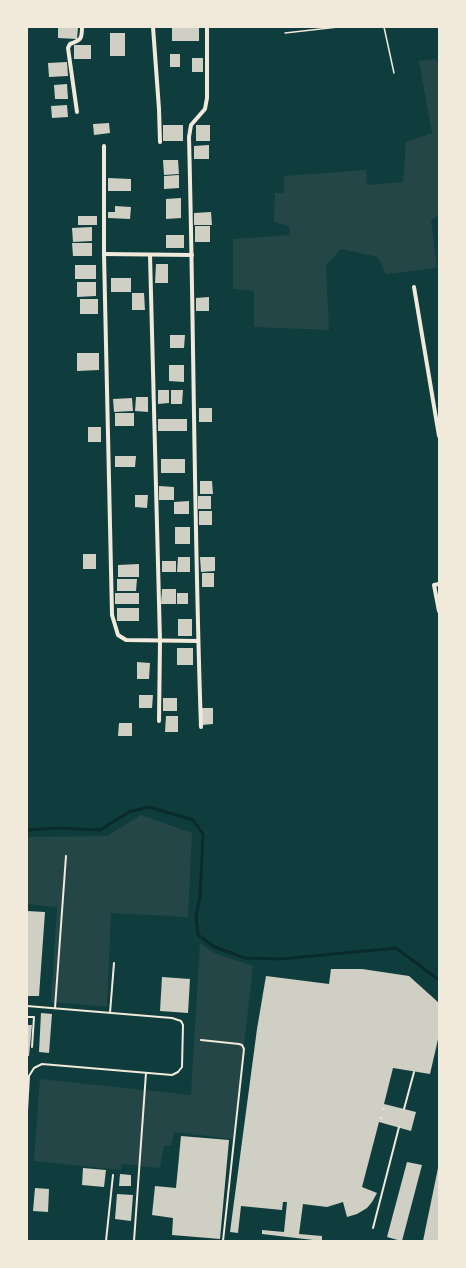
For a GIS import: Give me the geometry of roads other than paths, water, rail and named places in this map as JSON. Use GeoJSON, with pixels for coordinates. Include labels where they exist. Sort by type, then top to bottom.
{"type":"FeatureCollection","features":[{"type":"Feature","properties":{"kind":"street"},"geometry":{"type":"LineString","coordinates":[[77,112],[68,48],[70,44],[81,39],[82,27]]}},
{"type":"Feature","properties":{"kind":"street"},"geometry":{"type":"LineString","coordinates":[[152,27],[159,109],[160,142]]}},
{"type":"Feature","properties":{"kind":"street"},"geometry":{"type":"LineString","coordinates":[[201,726],[198,641],[189,137],[191,125],[205,108],[207,98],[207,27]]}},
{"type":"Feature","properties":{"kind":"street"},"geometry":{"type":"LineString","coordinates":[[104,146],[104,254],[112,615],[118,635],[126,640],[198,641]]}},
{"type":"Feature","properties":{"kind":"street"},"geometry":{"type":"LineString","coordinates":[[104,254],[192,255]]}},
{"type":"Feature","properties":{"kind":"street"},"geometry":{"type":"LineString","coordinates":[[150,255],[160,641],[159,721]]}},
{"type":"Feature","properties":{"kind":"street"},"geometry":{"type":"LineString","coordinates":[[414,287],[439,436]]}},
{"type":"Feature","properties":{"kind":"street"},"geometry":{"type":"LineString","coordinates":[[439,584],[434,585],[439,611]]}},
{"type":"Feature","properties":{"kind":"lane"},"geometry":{"type":"LineString","coordinates":[[55,1008],[66,856]]}},
{"type":"Feature","properties":{"kind":"lane"},"geometry":{"type":"LineString","coordinates":[[110,1013],[114,963]]}},
{"type":"Feature","properties":{"kind":"lane"},"geometry":{"type":"LineString","coordinates":[[27,1006],[172,1018],[181,1021],[184,1025],[182,1067],[178,1072],[172,1075],[42,1064],[34,1068],[29,1076],[27,1111]]}},
{"type":"Feature","properties":{"kind":"lane"},"geometry":{"type":"LineString","coordinates":[[27,1017],[34,1017],[32,1047]]}},
{"type":"Feature","properties":{"kind":"lane"},"geometry":{"type":"LineString","coordinates":[[201,1040],[239,1044],[242,1045],[244,1049],[223,1241]]}},
{"type":"Feature","properties":{"kind":"lane"},"geometry":{"type":"LineString","coordinates":[[404,1109],[414,1072]]}},
{"type":"Feature","properties":{"kind":"lane"},"geometry":{"type":"LineString","coordinates":[[134,1241],[146,1073]]}},
{"type":"Feature","properties":{"kind":"lane"},"geometry":{"type":"LineString","coordinates":[[373,1228],[399,1128]]}},
{"type":"Feature","properties":{"kind":"lane"},"geometry":{"type":"LineString","coordinates":[[106,1241],[114,1175]]}},
{"type":"Feature","properties":{"kind":"waterway"},"geometry":{"type":"LineString","coordinates":[[27,830],[59,828],[100,830],[129,812],[149,807],[193,820],[203,834],[200,896],[196,917],[198,935],[215,947],[245,958],[281,959],[396,948],[439,980]]}}]}
